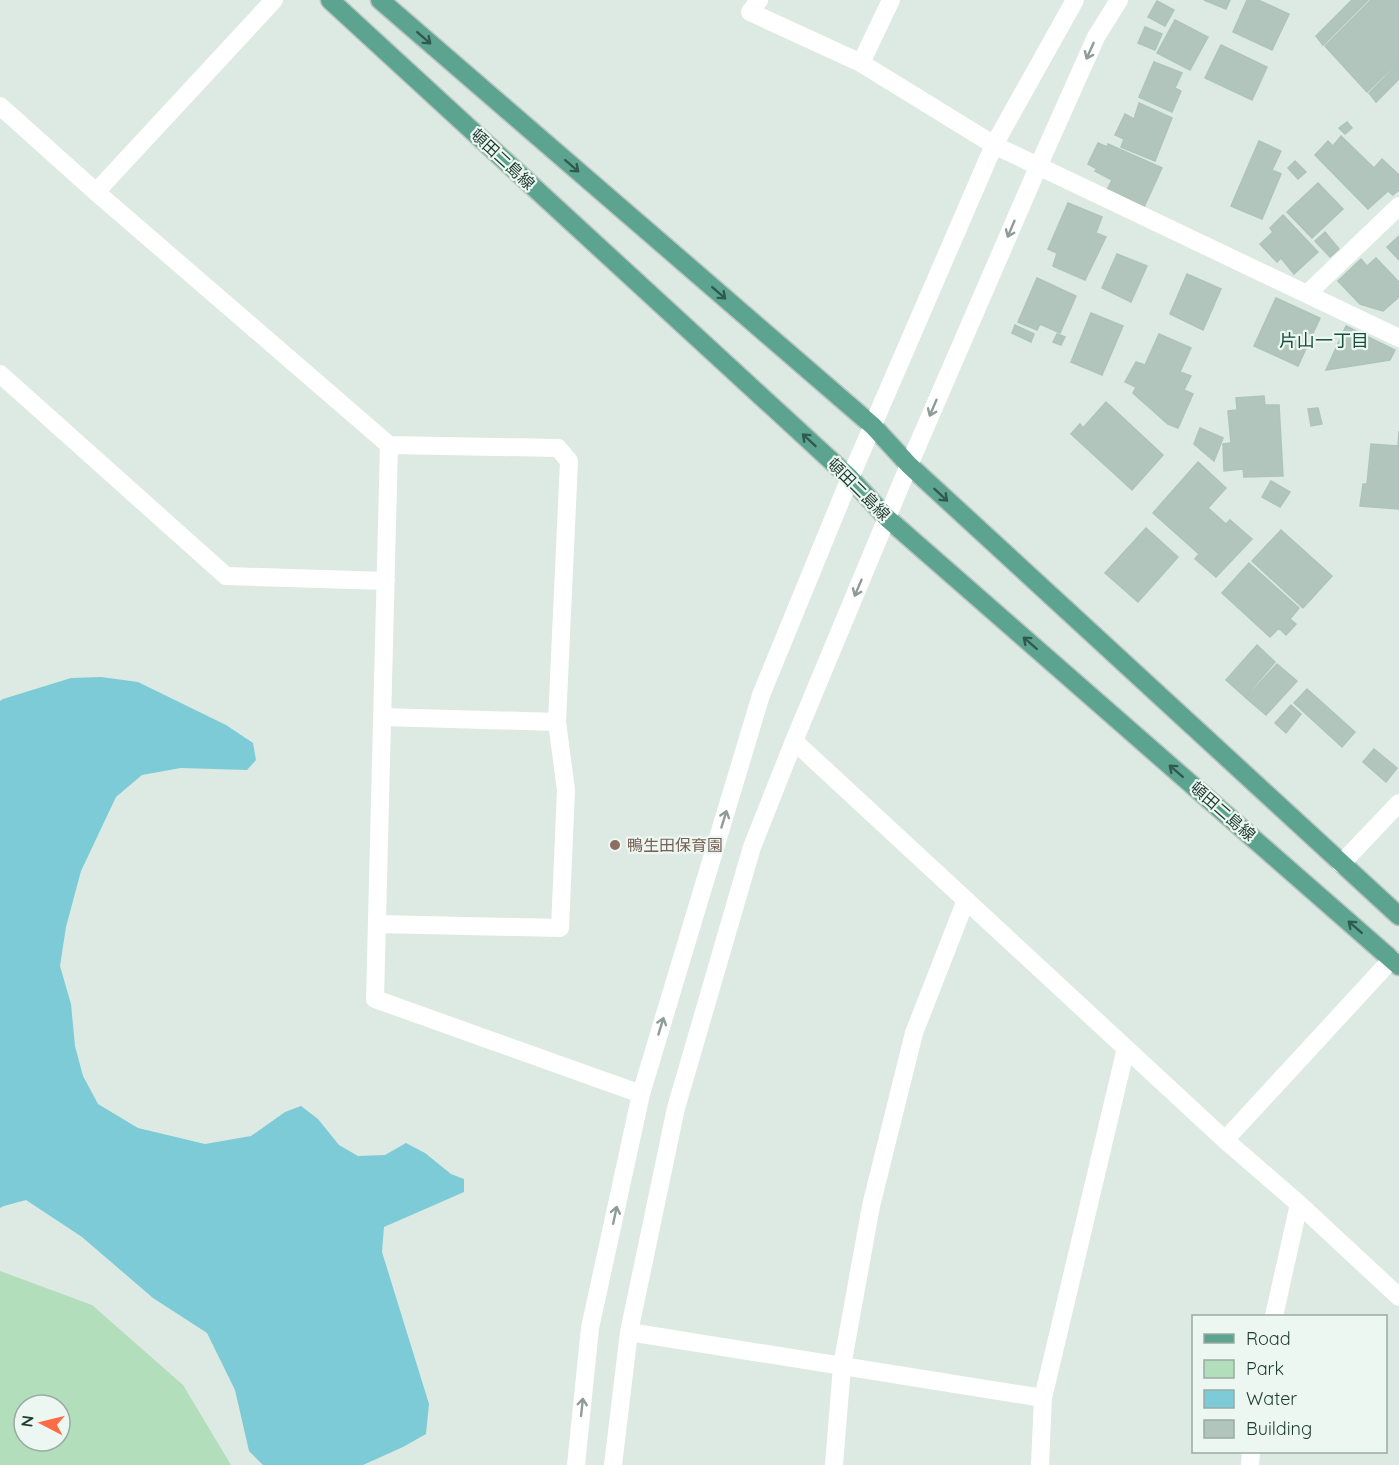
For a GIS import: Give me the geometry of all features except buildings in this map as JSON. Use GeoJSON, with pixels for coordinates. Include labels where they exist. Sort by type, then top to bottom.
{"type":"FeatureCollection","features":[{"type":"Feature","properties":{"kind":"main road","name":"頓田二島線"},"geometry":{"type":"LineString","coordinates":[[330,0],[850,478],[886,518],[1395,962]]}},
{"type":"Feature","properties":{"kind":"main road"},"geometry":{"type":"LineString","coordinates":[[380,0],[873,426],[909,465],[1399,916]]}},
{"type":"Feature","properties":{"kind":"street"},"geometry":{"type":"LineString","coordinates":[[96,192],[274,0]]}},
{"type":"Feature","properties":{"kind":"street"},"geometry":{"type":"LineString","coordinates":[[759,0],[750,12],[861,63],[994,145],[1399,338]]}},
{"type":"Feature","properties":{"kind":"street"},"geometry":{"type":"LineString","coordinates":[[861,63],[891,0]]}},
{"type":"Feature","properties":{"kind":"street"},"geometry":{"type":"LineString","coordinates":[[576,1465],[590,1328],[640,1094],[761,695],[850,478],[994,145],[1076,0]]}},
{"type":"Feature","properties":{"kind":"street"},"geometry":{"type":"LineString","coordinates":[[613,1465],[629,1332],[676,1108],[752,847],[886,518],[1038,167],[1096,37],[1119,0]]}},
{"type":"Feature","properties":{"kind":"street"},"geometry":{"type":"LineString","coordinates":[[0,106],[389,445],[558,448],[569,461],[557,722],[566,790],[560,928],[377,924]]}},
{"type":"Feature","properties":{"kind":"street"},"geometry":{"type":"LineString","coordinates":[[1307,294],[1399,206]]}},
{"type":"Feature","properties":{"kind":"street"},"geometry":{"type":"LineString","coordinates":[[0,374],[226,576],[386,581]]}},
{"type":"Feature","properties":{"kind":"street"},"geometry":{"type":"LineString","coordinates":[[389,445],[375,999],[640,1094]]}},
{"type":"Feature","properties":{"kind":"street"},"geometry":{"type":"LineString","coordinates":[[382,717],[557,722]]}},
{"type":"Feature","properties":{"kind":"street"},"geometry":{"type":"LineString","coordinates":[[794,741],[1225,1140],[1299,1204],[1399,1297]]}},
{"type":"Feature","properties":{"kind":"street"},"geometry":{"type":"LineString","coordinates":[[1341,864],[1399,803]]}},
{"type":"Feature","properties":{"kind":"street"},"geometry":{"type":"LineString","coordinates":[[834,1465],[842,1366],[871,1206],[915,1033],[966,900]]}},
{"type":"Feature","properties":{"kind":"street"},"geometry":{"type":"LineString","coordinates":[[1225,1140],[1395,962]]}},
{"type":"Feature","properties":{"kind":"street"},"geometry":{"type":"LineString","coordinates":[[1040,1465],[1043,1398],[1126,1048]]}},
{"type":"Feature","properties":{"kind":"street"},"geometry":{"type":"LineString","coordinates":[[1274,1315],[1299,1204]]}},
{"type":"Feature","properties":{"kind":"street"},"geometry":{"type":"LineString","coordinates":[[629,1332],[1043,1398]]}},
{"type":"Feature","properties":{"kind":"green space"},"geometry":{"type":"Polygon","coordinates":[[[0,1271],[92,1305],[183,1385],[231,1465],[0,1465],[0,1271]]]}},
{"type":"Feature","properties":{"kind":"water"},"geometry":{"type":"Polygon","coordinates":[[[101,677],[138,682],[226,725],[253,743],[256,760],[247,770],[181,768],[142,775],[116,797],[81,871],[66,927],[60,966],[71,1004],[75,1046],[83,1076],[98,1104],[138,1128],[205,1144],[251,1136],[285,1112],[301,1106],[318,1119],[339,1145],[358,1156],[385,1155],[406,1143],[425,1153],[451,1174],[464,1179],[464,1192],[384,1227],[382,1252],[429,1404],[426,1434],[363,1465],[263,1465],[249,1451],[235,1390],[207,1333],[153,1298],[82,1237],[26,1200],[0,1208],[0,701],[71,678],[101,677]]]}},
{"type":"Feature","properties":{"kind":"place","name":"鴨生田保育園"},"geometry":{"type":"Point","coordinates":[615,845]}},
{"type":"Feature","properties":{"kind":"district","name":"片山一丁目"},"geometry":{"type":"Point","coordinates":[1324,340]}}]}
